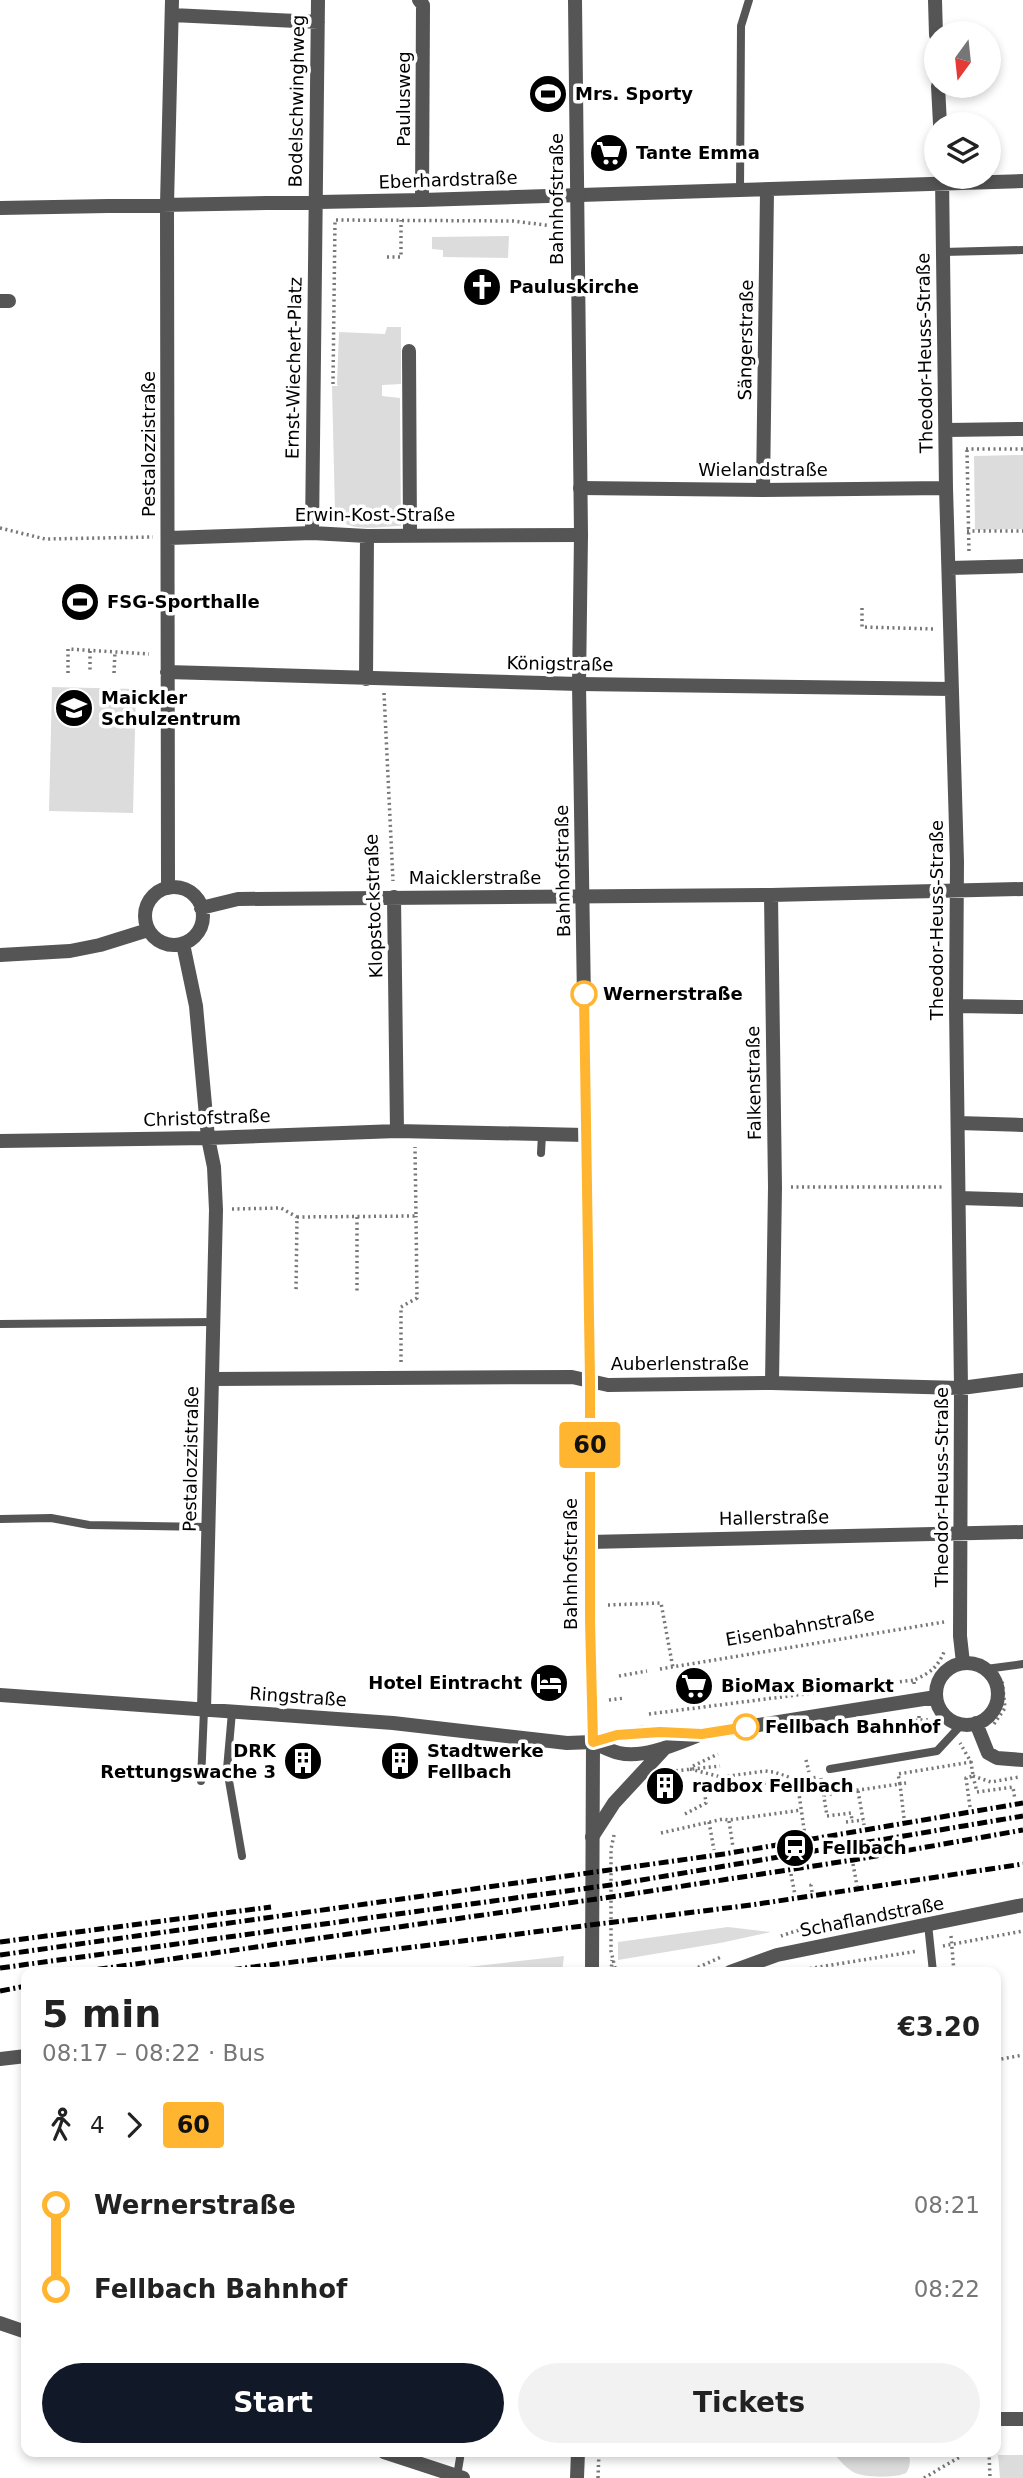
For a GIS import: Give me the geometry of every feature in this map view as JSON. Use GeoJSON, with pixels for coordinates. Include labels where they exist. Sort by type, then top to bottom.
{"type":"FeatureCollection","features":[{"type":"Feature","properties":{"kind":"street","name":"Bodelschwinghweg"},"geometry":{"type":"LineString","coordinates":[[315,202],[318,0]]}},
{"type":"Feature","properties":{"kind":"street","name":"Paulusweg"},"geometry":{"type":"LineString","coordinates":[[419,0],[424,5],[422,200]]}},
{"type":"Feature","properties":{"kind":"street","name":"Bahnhofstraße"},"geometry":{"type":"LineString","coordinates":[[575,0],[581,535],[579,684],[590,1380],[592,1967]]}},
{"type":"Feature","properties":{"kind":"street"},"geometry":{"type":"LineString","coordinates":[[935,0],[936,21]]}},
{"type":"Feature","properties":{"kind":"street"},"geometry":{"type":"LineString","coordinates":[[172,8],[317,22]]}},
{"type":"Feature","properties":{"kind":"street","name":"Pestalozzistraße"},"geometry":{"type":"LineString","coordinates":[[168,888],[167,204],[172,8]]}},
{"type":"Feature","properties":{"kind":"street","name":"Eberhardstraße"},"geometry":{"type":"LineString","coordinates":[[0,208],[767,191],[924,181]]}},
{"type":"Feature","properties":{"kind":"street","name":"Eberhardstraße"},"geometry":{"type":"LineString","coordinates":[[1001,181],[1023,181]]}},
{"type":"Feature","properties":{"kind":"street","name":"Theodor-Heuss-Straße"},"geometry":{"type":"LineString","coordinates":[[942,189],[946,488],[957,891],[960,1636],[963,1663]]}},
{"type":"Feature","properties":{"kind":"street","name":"Sängerstraße"},"geometry":{"type":"LineString","coordinates":[[763,490],[767,191]]}},
{"type":"Feature","properties":{"kind":"street","name":"Ernst-Wiechert-Platz"},"geometry":{"type":"LineString","coordinates":[[312,533],[315,202]]}},
{"type":"Feature","properties":{"kind":"street"},"geometry":{"type":"LineString","coordinates":[[409,351],[410,534]]}},
{"type":"Feature","properties":{"kind":"street"},"geometry":{"type":"LineString","coordinates":[[947,430],[1023,429]]}},
{"type":"Feature","properties":{"kind":"street","name":"Wielandstraße"},"geometry":{"type":"LineString","coordinates":[[580,488],[946,488]]}},
{"type":"Feature","properties":{"kind":"street","name":"Erwin-Kost-Straße"},"geometry":{"type":"LineString","coordinates":[[169,538],[312,533],[367,536],[581,535]]}},
{"type":"Feature","properties":{"kind":"street"},"geometry":{"type":"LineString","coordinates":[[366,679],[367,536]]}},
{"type":"Feature","properties":{"kind":"street"},"geometry":{"type":"LineString","coordinates":[[949,568],[1023,566]]}},
{"type":"Feature","properties":{"kind":"street","name":"Königstraße"},"geometry":{"type":"LineString","coordinates":[[167,672],[384,680],[952,689]]}},
{"type":"Feature","properties":{"kind":"street"},"geometry":{"type":"LineString","coordinates":[[177,887],[192,894],[201,908],[201,925],[191,939],[183,944],[159,941],[148,930],[145,915],[149,900],[161,890],[177,887]]}},
{"type":"Feature","properties":{"kind":"street"},"geometry":{"type":"LineString","coordinates":[[582,897],[1023,889]]}},
{"type":"Feature","properties":{"kind":"street","name":"Falkenstraße"},"geometry":{"type":"LineString","coordinates":[[771,895],[775,1187],[772,1383]]}},
{"type":"Feature","properties":{"kind":"street","name":"Klopstockstraße"},"geometry":{"type":"LineString","coordinates":[[394,897],[397,1131]]}},
{"type":"Feature","properties":{"kind":"street","name":"Maicklerstraße"},"geometry":{"type":"LineString","coordinates":[[201,908],[238,898],[582,897]]}},
{"type":"Feature","properties":{"kind":"street"},"geometry":{"type":"LineString","coordinates":[[0,955],[70,951],[148,930]]}},
{"type":"Feature","properties":{"kind":"street","name":"Pestalozzistraße"},"geometry":{"type":"LineString","coordinates":[[183,944],[195,1006],[208,1138],[214,1167],[216,1210],[204,1710]]}},
{"type":"Feature","properties":{"kind":"street"},"geometry":{"type":"LineString","coordinates":[[956,1006],[1023,1007]]}},
{"type":"Feature","properties":{"kind":"street"},"geometry":{"type":"LineString","coordinates":[[958,1124],[1023,1125]]}},
{"type":"Feature","properties":{"kind":"street","name":"Christofstraße"},"geometry":{"type":"LineString","coordinates":[[0,1142],[397,1131],[585,1135]]}},
{"type":"Feature","properties":{"kind":"street"},"geometry":{"type":"LineString","coordinates":[[959,1192],[1023,1200]]}},
{"type":"Feature","properties":{"kind":"street","name":"Auberlenstraße"},"geometry":{"type":"LineString","coordinates":[[212,1379],[572,1377],[608,1385],[772,1383],[961,1388],[1023,1380]]}},
{"type":"Feature","properties":{"kind":"street","name":"Hallerstraße"},"geometry":{"type":"LineString","coordinates":[[589,1542],[1023,1532]]}},
{"type":"Feature","properties":{"kind":"street"},"geometry":{"type":"LineString","coordinates":[[969,1724],[990,1715],[998,1696],[991,1669],[963,1663],[950,1668],[938,1685],[936,1696],[944,1714],[969,1724],[988,1753],[998,1758],[1023,1760]]}},
{"type":"Feature","properties":{"kind":"street","name":"Ringstraße"},"geometry":{"type":"LineString","coordinates":[[0,1695],[393,1723],[556,1742],[593,1742]]}},
{"type":"Feature","properties":{"kind":"street"},"geometry":{"type":"LineString","coordinates":[[593,1742],[617,1735],[660,1732],[702,1734],[936,1696]]}},
{"type":"Feature","properties":{"kind":"street"},"geometry":{"type":"LineString","coordinates":[[593,1742],[620,1754],[664,1749],[702,1734]]}},
{"type":"Feature","properties":{"kind":"street"},"geometry":{"type":"LineString","coordinates":[[592,1838],[614,1803],[664,1749]]}},
{"type":"Feature","properties":{"kind":"street","name":"Schaflandstraße"},"geometry":{"type":"LineString","coordinates":[[744,1967],[777,1955],[1023,1905]]}},
{"type":"Feature","properties":{"kind":"street"},"geometry":{"type":"LineString","coordinates":[[0,2059],[21,2057]]}},
{"type":"Feature","properties":{"kind":"street"},"geometry":{"type":"LineString","coordinates":[[0,2323],[21,2330]]}},
{"type":"Feature","properties":{"kind":"street"},"geometry":{"type":"LineString","coordinates":[[1001,2419],[1023,2419]]}},
{"type":"Feature","properties":{"kind":"street"},"geometry":{"type":"LineString","coordinates":[[399,2457],[460,2477]]}},
{"type":"Feature","properties":{"kind":"street"},"geometry":{"type":"LineString","coordinates":[[577,2478],[578,2457]]}},
{"type":"Feature","properties":{"kind":"lane"},"geometry":{"type":"LineString","coordinates":[[740,191],[741,26],[749,0]]}},
{"type":"Feature","properties":{"kind":"lane"},"geometry":{"type":"LineString","coordinates":[[943,252],[1023,250]]}},
{"type":"Feature","properties":{"kind":"lane"},"geometry":{"type":"LineString","coordinates":[[541,1153],[542,1134]]}},
{"type":"Feature","properties":{"kind":"lane"},"geometry":{"type":"LineString","coordinates":[[0,1324],[214,1322]]}},
{"type":"Feature","properties":{"kind":"lane"},"geometry":{"type":"LineString","coordinates":[[0,1520],[51,1518],[89,1525],[208,1527]]}},
{"type":"Feature","properties":{"kind":"lane"},"geometry":{"type":"LineString","coordinates":[[991,1669],[1023,1664]]}},
{"type":"Feature","properties":{"kind":"lane"},"geometry":{"type":"LineString","coordinates":[[201,1781],[204,1710]]}},
{"type":"Feature","properties":{"kind":"lane"},"geometry":{"type":"LineString","coordinates":[[232,1712],[227,1769],[243,1856]]}},
{"type":"Feature","properties":{"kind":"lane"},"geometry":{"type":"LineString","coordinates":[[830,1769],[937,1751],[951,1736],[969,1724]]}},
{"type":"Feature","properties":{"kind":"lane"},"geometry":{"type":"LineString","coordinates":[[928,1924],[933,1967]]}},
{"type":"Feature","properties":{"kind":"lane"},"geometry":{"type":"LineString","coordinates":[[460,2457],[460,2477]]}},
{"type":"Feature","properties":{"kind":"path"},"geometry":{"type":"LineString","coordinates":[[333,384],[335,220],[513,220],[564,228]]}},
{"type":"Feature","properties":{"kind":"path"},"geometry":{"type":"LineString","coordinates":[[387,257],[401,257],[401,220]]}},
{"type":"Feature","properties":{"kind":"path"},"geometry":{"type":"LineString","coordinates":[[967,450],[968,567]]}},
{"type":"Feature","properties":{"kind":"path"},"geometry":{"type":"LineString","coordinates":[[0,528],[45,539],[169,538]]}},
{"type":"Feature","properties":{"kind":"path"},"geometry":{"type":"LineString","coordinates":[[947,531],[1023,531]]}},
{"type":"Feature","properties":{"kind":"path"},"geometry":{"type":"LineString","coordinates":[[862,608],[862,627],[951,630]]}},
{"type":"Feature","properties":{"kind":"path"},"geometry":{"type":"LineString","coordinates":[[68,673],[68,649],[149,654]]}},
{"type":"Feature","properties":{"kind":"path"},"geometry":{"type":"LineString","coordinates":[[90,651],[90,672]]}},
{"type":"Feature","properties":{"kind":"path"},"geometry":{"type":"LineString","coordinates":[[114,673],[115,652]]}},
{"type":"Feature","properties":{"kind":"path","name":"Klopstockstraße"},"geometry":{"type":"LineString","coordinates":[[384,680],[394,897]]}},
{"type":"Feature","properties":{"kind":"path"},"geometry":{"type":"LineString","coordinates":[[401,1378],[401,1307],[417,1298],[415,1131]]}},
{"type":"Feature","properties":{"kind":"path"},"geometry":{"type":"LineString","coordinates":[[775,1187],[959,1192]]}},
{"type":"Feature","properties":{"kind":"path"},"geometry":{"type":"LineString","coordinates":[[216,1210],[281,1208],[297,1217],[416,1216]]}},
{"type":"Feature","properties":{"kind":"path"},"geometry":{"type":"LineString","coordinates":[[296,1292],[297,1217]]}},
{"type":"Feature","properties":{"kind":"path"},"geometry":{"type":"LineString","coordinates":[[357,1217],[358,1293]]}},
{"type":"Feature","properties":{"kind":"path"},"geometry":{"type":"LineString","coordinates":[[608,1605],[660,1603],[673,1668]]}},
{"type":"Feature","properties":{"kind":"path","name":"Eisenbahnstraße"},"geometry":{"type":"LineString","coordinates":[[660,1669],[946,1622],[946,1629]]}},
{"type":"Feature","properties":{"kind":"path"},"geometry":{"type":"LineString","coordinates":[[648,1714],[914,1680],[937,1668],[945,1644]]}},
{"type":"Feature","properties":{"kind":"path"},"geometry":{"type":"LineString","coordinates":[[991,1669],[1004,1682],[1005,1708],[992,1732]]}},
{"type":"Feature","properties":{"kind":"path"},"geometry":{"type":"LineString","coordinates":[[619,1676],[648,1671]]}},
{"type":"Feature","properties":{"kind":"path"},"geometry":{"type":"LineString","coordinates":[[914,1680],[919,1720]]}},
{"type":"Feature","properties":{"kind":"path"},"geometry":{"type":"LineString","coordinates":[[910,1721],[930,1720],[960,1742],[972,1762],[977,1792],[1013,1787],[1015,1800]]}},
{"type":"Feature","properties":{"kind":"path"},"geometry":{"type":"LineString","coordinates":[[688,1769],[718,1754]]}},
{"type":"Feature","properties":{"kind":"path"},"geometry":{"type":"LineString","coordinates":[[806,1760],[808,1772]]}},
{"type":"Feature","properties":{"kind":"path"},"geometry":{"type":"LineString","coordinates":[[904,1818],[898,1774],[972,1762]]}},
{"type":"Feature","properties":{"kind":"path"},"geometry":{"type":"LineString","coordinates":[[688,1769],[720,1766]]}},
{"type":"Feature","properties":{"kind":"path"},"geometry":{"type":"LineString","coordinates":[[688,1769],[721,1777],[774,1772],[797,1780]]}},
{"type":"Feature","properties":{"kind":"path"},"geometry":{"type":"LineString","coordinates":[[820,1769],[827,1816],[850,1813],[852,1821]]}},
{"type":"Feature","properties":{"kind":"path"},"geometry":{"type":"LineString","coordinates":[[970,1807],[966,1777],[973,1776],[991,1782],[1023,1777]]}},
{"type":"Feature","properties":{"kind":"path"},"geometry":{"type":"LineString","coordinates":[[685,1814],[706,1803],[704,1788],[821,1777]]}},
{"type":"Feature","properties":{"kind":"path"},"geometry":{"type":"LineString","coordinates":[[797,1780],[805,1836]]}},
{"type":"Feature","properties":{"kind":"path"},"geometry":{"type":"LineString","coordinates":[[824,1795],[906,1783]]}},
{"type":"Feature","properties":{"kind":"path"},"geometry":{"type":"LineString","coordinates":[[858,1791],[864,1825]]}},
{"type":"Feature","properties":{"kind":"path"},"geometry":{"type":"LineString","coordinates":[[661,1833],[723,1819],[729,1821],[801,1810]]}},
{"type":"Feature","properties":{"kind":"path"},"geometry":{"type":"LineString","coordinates":[[846,1822],[863,1819]]}},
{"type":"Feature","properties":{"kind":"path"},"geometry":{"type":"LineString","coordinates":[[729,1821],[733,1847]]}},
{"type":"Feature","properties":{"kind":"path"},"geometry":{"type":"LineString","coordinates":[[709,1822],[715,1850]]}},
{"type":"Feature","properties":{"kind":"path"},"geometry":{"type":"LineString","coordinates":[[611,1849],[611,1967]]}},
{"type":"Feature","properties":{"kind":"path"},"geometry":{"type":"LineString","coordinates":[[853,1864],[857,1885]]}},
{"type":"Feature","properties":{"kind":"path"},"geometry":{"type":"LineString","coordinates":[[791,1874],[795,1895]]}},
{"type":"Feature","properties":{"kind":"path"},"geometry":{"type":"LineString","coordinates":[[812,1892],[813,1884]]}},
{"type":"Feature","properties":{"kind":"path"},"geometry":{"type":"LineString","coordinates":[[788,1933],[834,1921],[852,1920]]}},
{"type":"Feature","properties":{"kind":"path"},"geometry":{"type":"LineString","coordinates":[[818,1967],[1023,1931]]}},
{"type":"Feature","properties":{"kind":"path"},"geometry":{"type":"LineString","coordinates":[[952,1945],[954,1967]]}},
{"type":"Feature","properties":{"kind":"path"},"geometry":{"type":"LineString","coordinates":[[612,1958],[615,1967]]}},
{"type":"Feature","properties":{"kind":"path"},"geometry":{"type":"LineString","coordinates":[[1001,2059],[1023,2055]]}},
{"type":"Feature","properties":{"kind":"path"},"geometry":{"type":"LineString","coordinates":[[598,2478],[599,2457]]}},
{"type":"Feature","properties":{"kind":"path"},"geometry":{"type":"LineString","coordinates":[[924,2478],[960,2457]]}},
{"type":"Feature","properties":{"kind":"path"},"geometry":{"type":"LineString","coordinates":[[989,2457],[990,2478]]}},
{"type":"Feature","properties":{"kind":"shaded area"},"geometry":{"type":"Polygon","coordinates":[[[509,236],[508,258],[443,257],[443,250],[432,249],[432,237],[509,236]]]}},
{"type":"Feature","properties":{"kind":"shaded area"},"geometry":{"type":"Polygon","coordinates":[[[387,327],[401,327],[401,384],[382,385],[382,396],[400,398],[401,526],[355,527],[346,524],[335,512],[332,386],[339,386],[339,332],[385,334],[387,327]]]}},
{"type":"Feature","properties":{"kind":"shaded area"},"geometry":{"type":"Polygon","coordinates":[[[1023,455],[1023,529],[975,530],[974,456],[1023,455]]]}},
{"type":"Feature","properties":{"kind":"shaded area"},"geometry":{"type":"Polygon","coordinates":[[[52,687],[136,689],[133,813],[49,811],[52,687]]]}},
{"type":"Feature","properties":{"kind":"shaded area"},"geometry":{"type":"Polygon","coordinates":[[[728,1927],[771,1932],[618,1960],[618,1942],[728,1927]]]}},
{"type":"Feature","properties":{"kind":"shaded area"},"geometry":{"type":"Polygon","coordinates":[[[564,1956],[563,1967],[467,1967],[564,1956]]]}},
{"type":"Feature","properties":{"kind":"shaded area"},"geometry":{"type":"Polygon","coordinates":[[[1023,2455],[1023,2478],[1000,2478],[998,2457],[1023,2455]]]}},
{"type":"Feature","properties":{"kind":"shaded area"},"geometry":{"type":"Polygon","coordinates":[[[837,2457],[910,2457],[910,2460],[906,2473],[880,2477],[858,2474],[837,2457]]]}},
{"type":"Feature","properties":{"kind":"railway"},"geometry":{"type":"LineString","coordinates":[[0,1955],[724,1854],[1023,1803]]}},
{"type":"Feature","properties":{"kind":"railway"},"geometry":{"type":"LineString","coordinates":[[0,1968],[618,1884],[1023,1816]]}},
{"type":"Feature","properties":{"kind":"railway"},"geometry":{"type":"LineString","coordinates":[[114,1967],[618,1896],[853,1860],[1023,1830]]}},
{"type":"Feature","properties":{"kind":"railway"},"geometry":{"type":"LineString","coordinates":[[253,1967],[751,1905],[1023,1864]]}},
{"type":"Feature","properties":{"kind":"railway"},"geometry":{"type":"LineString","coordinates":[[0,1942],[271,1907]]}},
{"type":"Feature","properties":{"kind":"railway"},"geometry":{"type":"LineString","coordinates":[[0,1991],[21,1987]]}},
{"type":"Feature","properties":{"kind":"bus line","name":"60"},"geometry":{"type":"LineString","coordinates":[[584,994],[593,1742],[617,1735],[660,1732],[702,1734],[746,1727]]}},
{"type":"Feature","properties":{"kind":"place","name":"Mrs. Sporty"},"geometry":{"type":"Point","coordinates":[548,94]}},
{"type":"Feature","properties":{"kind":"place","name":"Tante Emma"},"geometry":{"type":"Point","coordinates":[609,153]}},
{"type":"Feature","properties":{"kind":"place","name":"Pauluskirche"},"geometry":{"type":"Point","coordinates":[482,287]}},
{"type":"Feature","properties":{"kind":"place","name":"FSG-Sporthalle"},"geometry":{"type":"Point","coordinates":[80,602]}},
{"type":"Feature","properties":{"kind":"place","name":"Maickler Schulzentrum"},"geometry":{"type":"Point","coordinates":[74,708]}},
{"type":"Feature","properties":{"kind":"place","name":"Wernerstraße"},"geometry":{"type":"Point","coordinates":[584,994]}},
{"type":"Feature","properties":{"kind":"place","name":"Hotel Eintracht"},"geometry":{"type":"Point","coordinates":[549,1683]}},
{"type":"Feature","properties":{"kind":"place","name":"BioMax Biomarkt"},"geometry":{"type":"Point","coordinates":[694,1686]}},
{"type":"Feature","properties":{"kind":"place","name":"Fellbach Bahnhof"},"geometry":{"type":"Point","coordinates":[746,1727]}},
{"type":"Feature","properties":{"kind":"place","name":"DRK Rettungswache 3"},"geometry":{"type":"Point","coordinates":[303,1761]}},
{"type":"Feature","properties":{"kind":"place","name":"Stadtwerke Fellbach"},"geometry":{"type":"Point","coordinates":[400,1761]}},
{"type":"Feature","properties":{"kind":"place","name":"radbox Fellbach"},"geometry":{"type":"Point","coordinates":[665,1786]}},
{"type":"Feature","properties":{"kind":"place","name":"Fellbach"},"geometry":{"type":"Point","coordinates":[795,1848]}}]}
